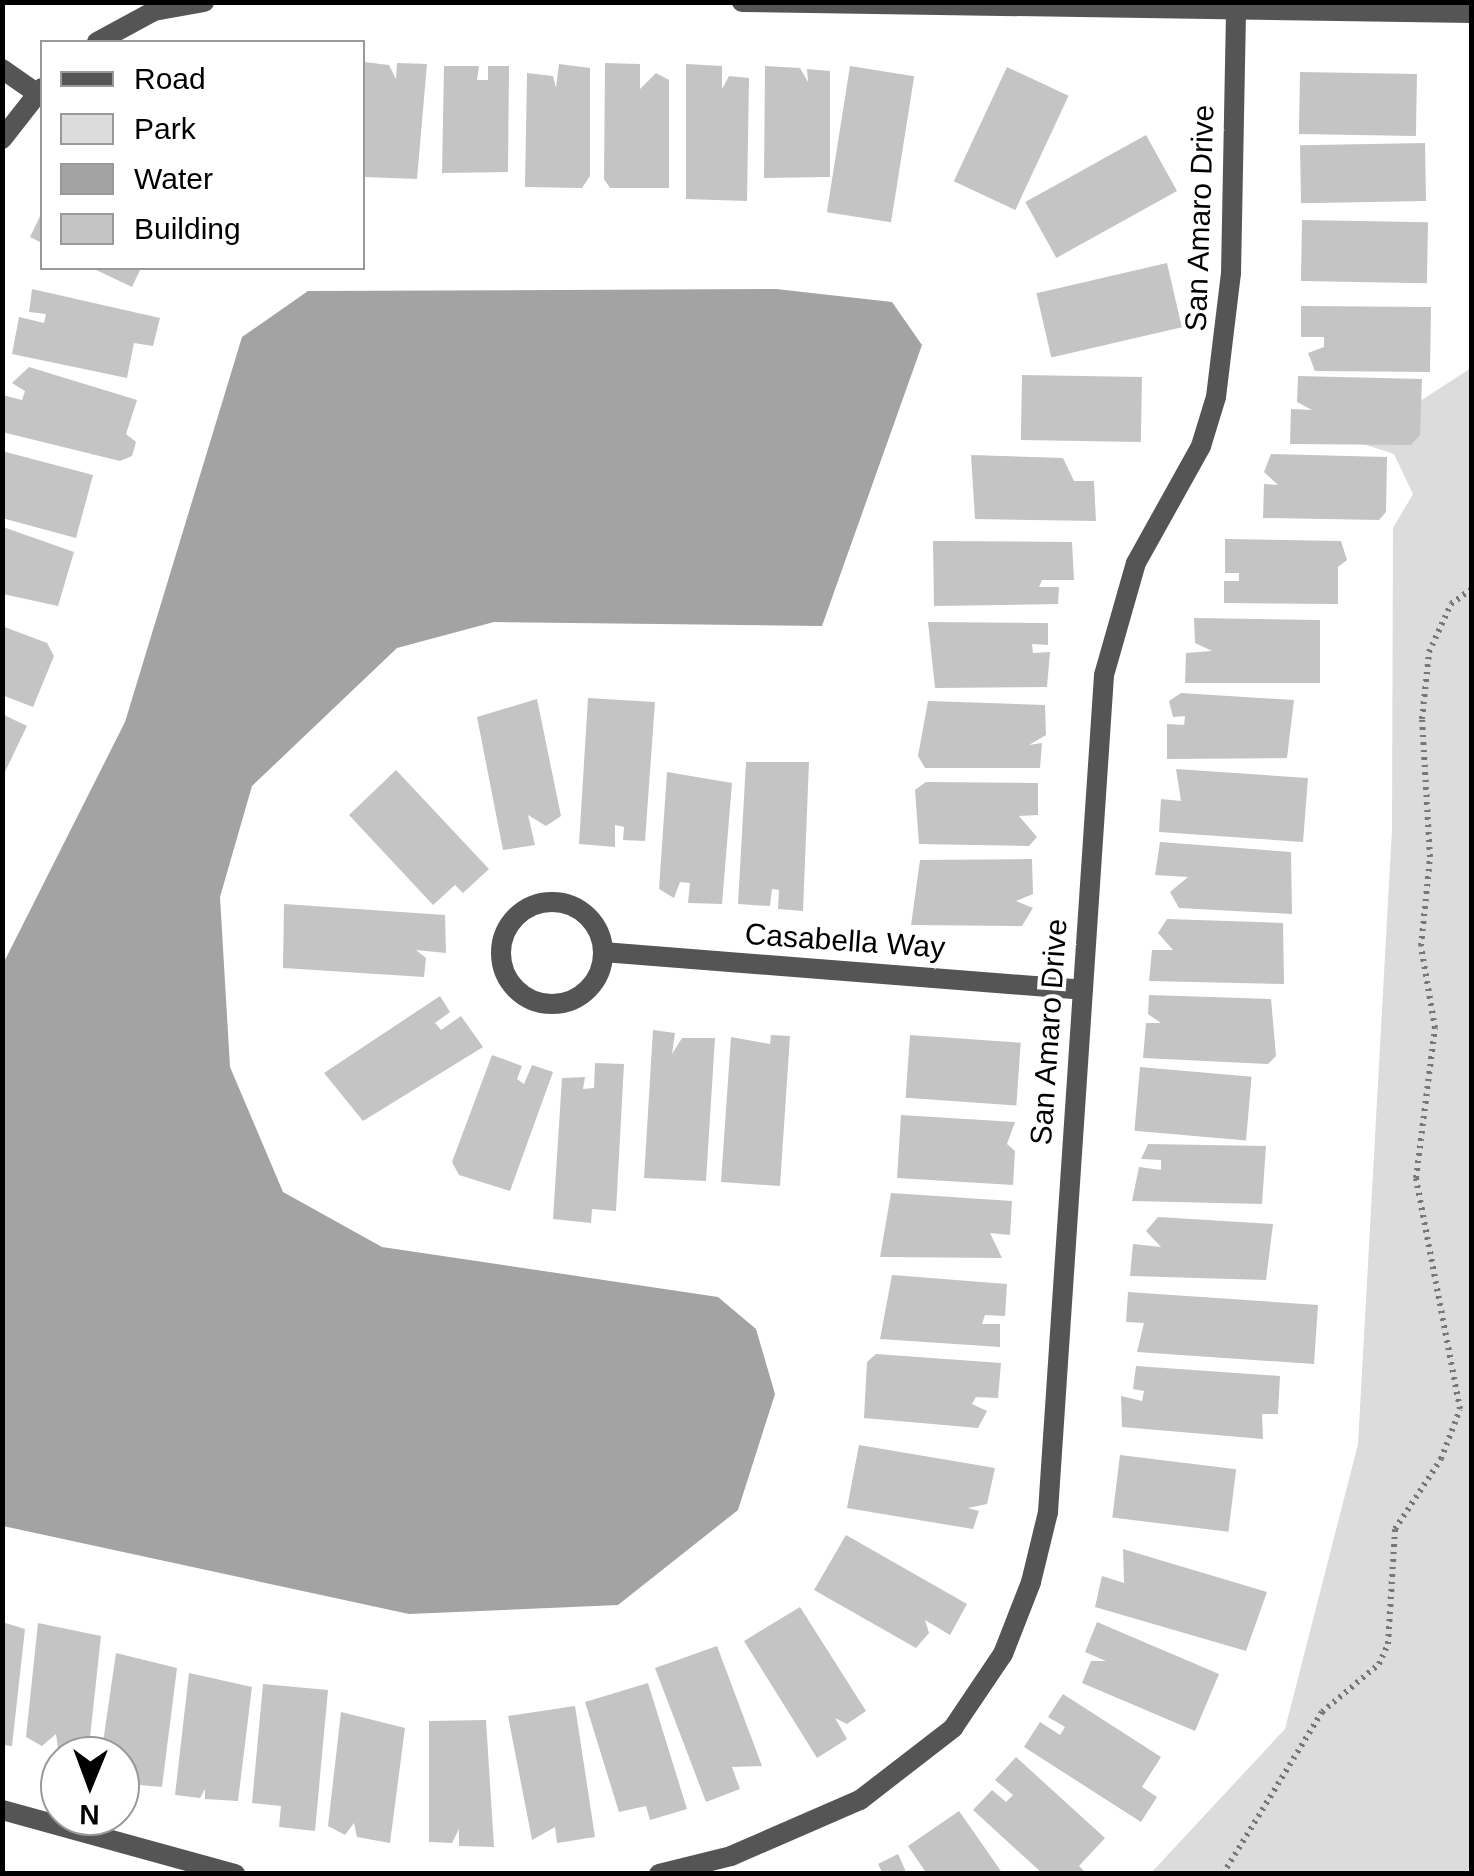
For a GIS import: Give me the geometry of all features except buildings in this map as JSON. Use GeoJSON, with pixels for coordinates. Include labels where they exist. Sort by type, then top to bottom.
{"type":"FeatureCollection","features":[{"type":"Feature","properties":{"kind":"street"},"geometry":{"type":"LineString","coordinates":[[100,40],[154,11],[204,2]]}},
{"type":"Feature","properties":{"kind":"street"},"geometry":{"type":"LineString","coordinates":[[742,2],[1472,13]]}},
{"type":"Feature","properties":{"kind":"street","name":"San Amaro Drive"},"geometry":{"type":"LineString","coordinates":[[659,1874],[730,1856],[860,1800],[952,1728],[1004,1654],[1048,1512],[1104,675],[1136,563],[1200,446],[1226,346],[1236,10]]}},
{"type":"Feature","properties":{"kind":"street"},"geometry":{"type":"LineString","coordinates":[[2,69],[40,91],[2,139]]}},
{"type":"Feature","properties":{"kind":"street"},"geometry":{"type":"LineString","coordinates":[[555,901],[588,915],[603,952],[582,995],[544,1004],[513,987],[501,957],[510,923],[555,901]]}},
{"type":"Feature","properties":{"kind":"street","name":"Casabella Way"},"geometry":{"type":"LineString","coordinates":[[603,952],[1082,990]]}},
{"type":"Feature","properties":{"kind":"street"},"geometry":{"type":"LineString","coordinates":[[2,1810],[236,1874]]}},
{"type":"Feature","properties":{"kind":"path"},"geometry":{"type":"LineString","coordinates":[[1223,1874],[1322,1712],[1378,1664],[1388,1644],[1394,1528],[1440,1459],[1460,1409],[1416,1178],[1436,1028],[1421,946],[1430,857],[1422,719],[1429,652],[1450,604],[1472,589]]}},
{"type":"Feature","properties":{"kind":"green space"},"geometry":{"type":"Polygon","coordinates":[[[1471,368],[1471,1866],[1466,1874],[1150,1874],[1285,1729],[1358,1444],[1392,829],[1393,528],[1413,494],[1394,454],[1357,442],[1471,368]]]}},
{"type":"Feature","properties":{"kind":"water"},"geometry":{"type":"Polygon","coordinates":[[[776,289],[892,302],[922,345],[822,626],[494,622],[397,648],[252,786],[220,897],[230,1067],[283,1192],[382,1247],[718,1297],[756,1329],[775,1394],[738,1510],[618,1605],[409,1614],[3,1526],[3,964],[125,722],[242,337],[308,291],[776,289]]]}}]}
